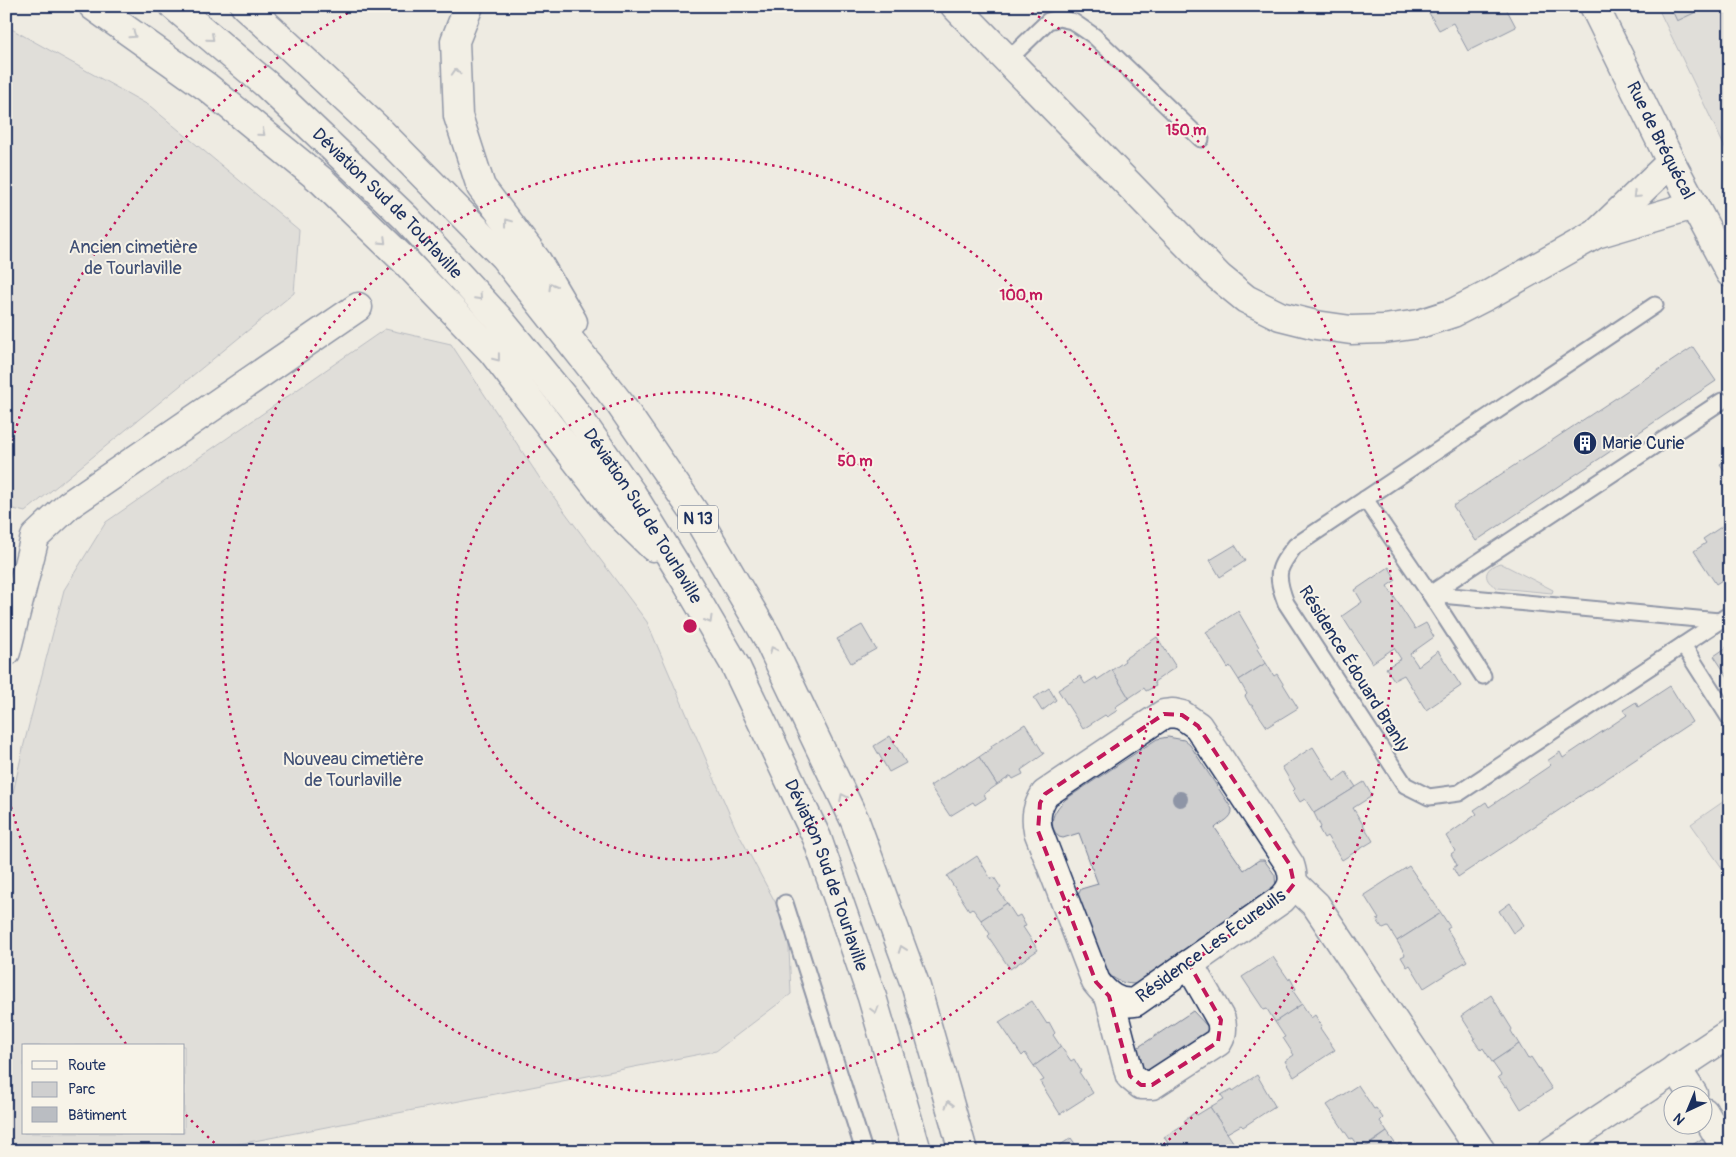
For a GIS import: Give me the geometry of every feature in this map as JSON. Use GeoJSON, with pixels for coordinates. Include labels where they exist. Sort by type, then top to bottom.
{"type":"FeatureCollection","features":[{"type":"Feature","properties":{"kind":"main road"},"geometry":{"type":"LineString","coordinates":[[93,6],[207,87],[322,181],[378,235],[492,351],[613,508],[684,578]]}},
{"type":"Feature","properties":{"kind":"main road","name":"Déviation Sud de Tourlaville"},"geometry":{"type":"LineString","coordinates":[[174,6],[266,84],[406,218],[500,320],[572,408],[632,494],[735,665],[817,838],[872,997],[917,1151]]}},
{"type":"Feature","properties":{"kind":"main road","name":"N 13"},"geometry":{"type":"LineString","coordinates":[[245,6],[382,133],[504,257],[620,404],[694,512],[767,637],[855,821],[916,987],[963,1151]]}},
{"type":"Feature","properties":{"kind":"main road"},"geometry":{"type":"LineString","coordinates":[[468,6],[455,41],[458,116],[481,187],[537,261],[620,404]]}},
{"type":"Feature","properties":{"kind":"main road"},"geometry":{"type":"LineString","coordinates":[[955,6],[1219,277],[1246,298],[1280,316],[1316,326],[1350,330],[1384,329],[1419,324],[1453,313],[1471,304],[1596,234],[1694,205]]}},
{"type":"Feature","properties":{"kind":"main road","name":"Rue de Bréquécal"},"geometry":{"type":"LineString","coordinates":[[1594,6],[1671,162],[1730,273]]}},
{"type":"Feature","properties":{"kind":"main road"},"geometry":{"type":"LineString","coordinates":[[1596,234],[1671,162]]}},
{"type":"Feature","properties":{"kind":"main road"},"geometry":{"type":"LineString","coordinates":[[6,652],[35,537],[69,505],[358,307]]}},
{"type":"Feature","properties":{"kind":"main road","name":"Résidence Les Écureuils"},"geometry":{"type":"LineString","coordinates":[[1173,713],[1198,726],[1290,865],[1294,884],[1282,899],[1189,964],[1135,1002],[1122,1002],[1109,996],[1096,982],[1038,831],[1036,821],[1036,812],[1045,794],[1164,714],[1173,713]]}},
{"type":"Feature","properties":{"kind":"main road"},"geometry":{"type":"LineString","coordinates":[[1294,884],[1316,905],[1481,1151]]}},
{"type":"Feature","properties":{"kind":"main road"},"geometry":{"type":"LineString","coordinates":[[1109,996],[1130,1076],[1141,1085],[1152,1085],[1218,1042],[1221,1036],[1223,1027],[1221,1020],[1189,964]]}},
{"type":"Feature","properties":{"kind":"main road"},"geometry":{"type":"LineString","coordinates":[[1552,1151],[1730,1033]]}},
{"type":"Feature","properties":{"kind":"main road"},"geometry":{"type":"LineString","coordinates":[[1676,1068],[1686,1084]]}},
{"type":"Feature","properties":{"kind":"main road"},"geometry":{"type":"LineString","coordinates":[[1714,1128],[1728,1151]]}},
{"type":"Feature","properties":{"kind":"lane"},"geometry":{"type":"LineString","coordinates":[[1008,60],[1048,21],[1059,18],[1072,20],[1094,36],[1201,139]]}},
{"type":"Feature","properties":{"kind":"lane","name":"Résidence Édouard Branly"},"geometry":{"type":"LineString","coordinates":[[1655,305],[1295,546],[1278,572],[1280,586],[1286,603],[1405,785],[1429,797],[1459,793],[1683,645]]}},
{"type":"Feature","properties":{"kind":"lane"},"geometry":{"type":"LineString","coordinates":[[1430,594],[1722,401]]}},
{"type":"Feature","properties":{"kind":"lane"},"geometry":{"type":"LineString","coordinates":[[1365,499],[1483,676]]}},
{"type":"Feature","properties":{"kind":"lane"},"geometry":{"type":"LineString","coordinates":[[1430,594],[1724,618]]}},
{"type":"Feature","properties":{"kind":"lane"},"geometry":{"type":"LineString","coordinates":[[1724,618],[1683,645],[1730,719]]}},
{"type":"Feature","properties":{"kind":"lane"},"geometry":{"type":"LineString","coordinates":[[785,903],[864,1151]]}},
{"type":"Feature","properties":{"kind":"highlighted area"},"geometry":{"type":"Polygon","coordinates":[[[1164,714],[1182,715],[1198,726],[1290,865],[1294,884],[1282,899],[1189,964],[1221,1020],[1218,1042],[1152,1085],[1141,1085],[1130,1076],[1109,996],[1096,982],[1038,831],[1040,803],[1045,794],[1164,714]]]}},
{"type":"Feature","properties":{"kind":"green space"},"geometry":{"type":"Polygon","coordinates":[[[1657,6],[1730,6],[1730,158],[1657,6]]]}},
{"type":"Feature","properties":{"kind":"green space","name":"Ancien cimetière de Tourlaville"},"geometry":{"type":"Polygon","coordinates":[[[6,26],[150,106],[299,230],[294,293],[25,512],[6,507],[6,26]]]}},
{"type":"Feature","properties":{"kind":"green space","name":"Nouveau cimetière de Tourlaville"},"geometry":{"type":"Polygon","coordinates":[[[385,329],[451,344],[541,480],[647,622],[736,829],[788,926],[791,994],[716,1051],[203,1151],[21,1151],[6,1143],[6,824],[24,744],[64,590],[106,522],[385,329]]]}},
{"type":"Feature","properties":{"kind":"green space"},"geometry":{"type":"Polygon","coordinates":[[[1500,563],[1553,590],[1552,593],[1498,588],[1489,582],[1487,575],[1490,568],[1500,563]]]}},
{"type":"Feature","properties":{"kind":"green space"},"geometry":{"type":"Polygon","coordinates":[[[1168,737],[1184,740],[1190,745],[1232,809],[1229,818],[1215,828],[1244,870],[1259,860],[1264,860],[1275,875],[1276,890],[1137,984],[1129,984],[1115,979],[1109,974],[1100,960],[1087,924],[1078,895],[1081,889],[1098,884],[1079,833],[1063,838],[1059,837],[1055,832],[1052,822],[1055,812],[1066,799],[1157,739],[1168,737]]]}},
{"type":"Feature","properties":{"kind":"green space"},"geometry":{"type":"Polygon","coordinates":[[[1730,797],[1730,879],[1691,824],[1730,797]]]}},
{"type":"Feature","properties":{"kind":"green space"},"geometry":{"type":"Polygon","coordinates":[[[1193,1011],[1208,1027],[1209,1036],[1144,1075],[1134,1050],[1193,1011]]]}},
{"type":"Feature","properties":{"kind":"building"},"geometry":{"type":"Polygon","coordinates":[[[1425,6],[1505,6],[1516,27],[1468,51],[1453,23],[1439,30],[1425,6]]]}},
{"type":"Feature","properties":{"kind":"building"},"geometry":{"type":"Polygon","coordinates":[[[1670,6],[1709,6],[1677,21],[1670,6]]]}},
{"type":"Feature","properties":{"kind":"building","name":"Marie Curie"},"geometry":{"type":"Polygon","coordinates":[[[1693,347],[1716,381],[1476,541],[1453,506],[1693,347]]]}},
{"type":"Feature","properties":{"kind":"building"},"geometry":{"type":"Polygon","coordinates":[[[1730,457],[1730,479],[1720,464],[1730,457]]]}},
{"type":"Feature","properties":{"kind":"building"},"geometry":{"type":"Polygon","coordinates":[[[1730,521],[1730,575],[1716,584],[1694,551],[1706,543],[1703,539],[1730,521]]]}},
{"type":"Feature","properties":{"kind":"building"},"geometry":{"type":"Polygon","coordinates":[[[1235,545],[1245,561],[1220,577],[1210,560],[1235,545]]]}},
{"type":"Feature","properties":{"kind":"building"},"geometry":{"type":"Polygon","coordinates":[[[1389,567],[1396,580],[1387,586],[1415,629],[1426,623],[1434,637],[1410,654],[1418,666],[1438,651],[1461,686],[1426,710],[1404,675],[1394,680],[1386,668],[1401,659],[1394,648],[1372,663],[1342,616],[1362,602],[1355,590],[1389,567]]]}},
{"type":"Feature","properties":{"kind":"building"},"geometry":{"type":"Polygon","coordinates":[[[1238,611],[1266,663],[1239,680],[1230,666],[1228,668],[1206,632],[1238,611]]]}},
{"type":"Feature","properties":{"kind":"building"},"geometry":{"type":"Polygon","coordinates":[[[862,625],[876,649],[851,663],[837,639],[862,625]]]}},
{"type":"Feature","properties":{"kind":"building"},"geometry":{"type":"Polygon","coordinates":[[[1157,637],[1176,667],[1154,682],[1156,686],[1146,691],[1144,688],[1129,698],[1112,670],[1125,661],[1124,659],[1157,637]]]}},
{"type":"Feature","properties":{"kind":"building"},"geometry":{"type":"Polygon","coordinates":[[[1730,645],[1730,680],[1714,656],[1730,645]]]}},
{"type":"Feature","properties":{"kind":"building"},"geometry":{"type":"Polygon","coordinates":[[[1266,663],[1274,676],[1277,674],[1298,708],[1267,727],[1252,705],[1250,705],[1245,696],[1247,694],[1239,680],[1266,663]]]}},
{"type":"Feature","properties":{"kind":"building"},"geometry":{"type":"Polygon","coordinates":[[[1112,670],[1129,698],[1115,707],[1118,710],[1107,717],[1105,715],[1083,729],[1058,690],[1080,676],[1085,684],[1096,677],[1097,680],[1112,670]]]}},
{"type":"Feature","properties":{"kind":"building"},"geometry":{"type":"Polygon","coordinates":[[[1670,686],[1692,722],[1458,877],[1453,868],[1457,865],[1451,854],[1455,851],[1446,836],[1477,814],[1474,810],[1486,802],[1489,807],[1551,765],[1547,761],[1560,752],[1563,758],[1627,715],[1623,710],[1636,702],[1638,707],[1670,686]]]}},
{"type":"Feature","properties":{"kind":"building"},"geometry":{"type":"Polygon","coordinates":[[[1049,688],[1056,700],[1042,711],[1034,698],[1049,688]]]}},
{"type":"Feature","properties":{"kind":"building"},"geometry":{"type":"Polygon","coordinates":[[[1025,724],[1044,754],[1021,770],[1023,774],[1013,779],[1011,776],[997,785],[979,757],[992,748],[991,746],[1025,724]]]}},
{"type":"Feature","properties":{"kind":"building"},"geometry":{"type":"Polygon","coordinates":[[[890,736],[906,763],[889,772],[874,746],[890,736]]]}},
{"type":"Feature","properties":{"kind":"building"},"geometry":{"type":"Polygon","coordinates":[[[1313,747],[1334,781],[1346,772],[1356,787],[1314,813],[1305,799],[1300,802],[1282,767],[1313,747]]]}},
{"type":"Feature","properties":{"kind":"building"},"geometry":{"type":"Polygon","coordinates":[[[979,757],[997,785],[984,794],[986,798],[975,805],[973,802],[950,816],[930,786],[963,764],[964,766],[979,757]]]}},
{"type":"Feature","properties":{"kind":"building"},"geometry":{"type":"Polygon","coordinates":[[[1364,782],[1372,796],[1353,808],[1373,841],[1342,860],[1327,836],[1324,838],[1314,813],[1364,782]]]}},
{"type":"Feature","properties":{"kind":"building"},"geometry":{"type":"Polygon","coordinates":[[[977,856],[991,879],[994,877],[1001,888],[998,890],[1007,903],[981,920],[972,908],[969,910],[947,876],[977,856]]]}},
{"type":"Feature","properties":{"kind":"building"},"geometry":{"type":"Polygon","coordinates":[[[1409,866],[1441,913],[1397,941],[1388,927],[1383,929],[1364,895],[1409,866]]]}},
{"type":"Feature","properties":{"kind":"building"},"geometry":{"type":"Polygon","coordinates":[[[1007,903],[1016,917],[1020,915],[1026,926],[1023,927],[1038,950],[1010,969],[988,936],[990,934],[981,920],[1007,903]]]}},
{"type":"Feature","properties":{"kind":"building"},"geometry":{"type":"Polygon","coordinates":[[[1510,903],[1524,925],[1513,933],[1499,911],[1510,903]]]}},
{"type":"Feature","properties":{"kind":"building"},"geometry":{"type":"Polygon","coordinates":[[[1441,913],[1450,927],[1447,929],[1467,961],[1424,988],[1410,965],[1407,967],[1401,957],[1405,955],[1397,941],[1441,913]]]}},
{"type":"Feature","properties":{"kind":"building"},"geometry":{"type":"Polygon","coordinates":[[[1273,957],[1289,980],[1290,978],[1296,989],[1293,991],[1302,1004],[1275,1022],[1267,1009],[1264,1010],[1242,977],[1273,957]]]}},
{"type":"Feature","properties":{"kind":"building"},"geometry":{"type":"Polygon","coordinates":[[[1491,995],[1519,1044],[1492,1062],[1483,1048],[1481,1050],[1473,1039],[1475,1038],[1461,1016],[1491,995]]]}},
{"type":"Feature","properties":{"kind":"building"},"geometry":{"type":"Polygon","coordinates":[[[1032,1001],[1047,1024],[1049,1022],[1055,1033],[1053,1035],[1061,1047],[1034,1066],[1025,1053],[1022,1056],[999,1022],[1032,1001]]]}},
{"type":"Feature","properties":{"kind":"building"},"geometry":{"type":"Polygon","coordinates":[[[1302,1004],[1311,1018],[1315,1015],[1322,1026],[1320,1028],[1335,1050],[1294,1077],[1285,1061],[1294,1055],[1275,1022],[1302,1004]]]}},
{"type":"Feature","properties":{"kind":"building"},"geometry":{"type":"Polygon","coordinates":[[[1519,1044],[1528,1059],[1531,1057],[1552,1089],[1521,1109],[1507,1086],[1505,1087],[1498,1077],[1501,1075],[1492,1062],[1519,1044]]]}},
{"type":"Feature","properties":{"kind":"building"},"geometry":{"type":"Polygon","coordinates":[[[1061,1047],[1071,1061],[1074,1059],[1081,1071],[1079,1072],[1093,1093],[1060,1114],[1040,1082],[1044,1080],[1034,1066],[1061,1047]]]}},
{"type":"Feature","properties":{"kind":"building"},"geometry":{"type":"Polygon","coordinates":[[[1257,1075],[1275,1106],[1243,1127],[1241,1125],[1227,1133],[1210,1107],[1224,1099],[1221,1095],[1232,1089],[1233,1091],[1257,1075]]]}},
{"type":"Feature","properties":{"kind":"building"},"geometry":{"type":"Polygon","coordinates":[[[1358,1085],[1374,1109],[1376,1108],[1383,1118],[1380,1121],[1387,1132],[1360,1150],[1352,1138],[1350,1139],[1327,1105],[1358,1085]]]}},
{"type":"Feature","properties":{"kind":"building"},"geometry":{"type":"Polygon","coordinates":[[[1210,1107],[1237,1148],[1232,1151],[1219,1151],[1216,1145],[1208,1151],[1173,1151],[1164,1137],[1186,1123],[1184,1121],[1195,1112],[1197,1115],[1210,1107]]]}},
{"type":"Feature","properties":{"kind":"building"},"geometry":{"type":"Polygon","coordinates":[[[1387,1132],[1397,1146],[1400,1143],[1405,1151],[1361,1151],[1387,1132]]]}},
{"type":"Feature","properties":{"kind":"building"},"geometry":{"type":"Polygon","coordinates":[[[1071,1138],[1080,1151],[1051,1151],[1071,1138]]]}},
{"type":"Feature","properties":{"kind":"building"},"geometry":{"type":"Polygon","coordinates":[[[1703,1138],[1711,1151],[1683,1151],[1703,1138]]]}},
{"type":"Feature","properties":{"kind":"building"},"geometry":{"type":"Polygon","coordinates":[[[1101,1146],[1104,1151],[1093,1151],[1101,1146]]]}},
{"type":"Feature","properties":{"kind":"place","name":"Marie Curie"},"geometry":{"type":"Point","coordinates":[1585,443]}}]}
